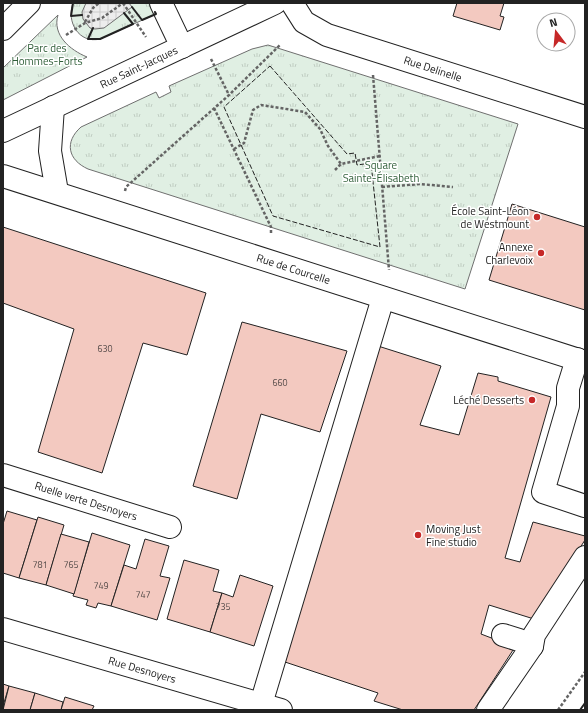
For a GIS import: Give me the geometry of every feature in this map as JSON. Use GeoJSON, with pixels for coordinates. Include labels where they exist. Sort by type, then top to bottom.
{"type":"FeatureCollection","features":[{"type":"Feature","properties":{"kind":"street"},"geometry":{"type":"LineString","coordinates":[[3,29],[29,3]]}},
{"type":"Feature","properties":{"kind":"street"},"geometry":{"type":"LineString","coordinates":[[161,3],[182,46]]}},
{"type":"Feature","properties":{"kind":"street","name":"Rue Saint-Jacques"},"geometry":{"type":"LineString","coordinates":[[3,131],[275,3]]}},
{"type":"Feature","properties":{"kind":"street","name":"Rue Delinelle"},"geometry":{"type":"LineString","coordinates":[[292,3],[304,22],[328,35],[585,117]]}},
{"type":"Feature","properties":{"kind":"street"},"geometry":{"type":"LineString","coordinates":[[53,107],[50,151],[57,192]]}},
{"type":"Feature","properties":{"kind":"street","name":"Rue de Courcelle"},"geometry":{"type":"LineString","coordinates":[[3,176],[581,360]]}},
{"type":"Feature","properties":{"kind":"street"},"geometry":{"type":"LineString","coordinates":[[271,707],[383,298]]}},
{"type":"Feature","properties":{"kind":"street"},"geometry":{"type":"LineString","coordinates":[[581,360],[568,388],[568,406],[543,492],[585,506]]}},
{"type":"Feature","properties":{"kind":"street","name":"Ruelle verte Desnoyers"},"geometry":{"type":"LineString","coordinates":[[3,475],[170,527]]}},
{"type":"Feature","properties":{"kind":"street"},"geometry":{"type":"LineString","coordinates":[[488,710],[532,646],[534,635],[585,557]]}},
{"type":"Feature","properties":{"kind":"street","name":"Rue Desnoyers"},"geometry":{"type":"LineString","coordinates":[[3,629],[271,707]]}},
{"type":"Feature","properties":{"kind":"street"},"geometry":{"type":"LineString","coordinates":[[503,635],[532,646]]}},
{"type":"Feature","properties":{"kind":"path"},"geometry":{"type":"LineString","coordinates":[[85,23],[93,8],[98,3]]}},
{"type":"Feature","properties":{"kind":"path"},"geometry":{"type":"LineString","coordinates":[[66,35],[85,23],[102,18],[123,3],[145,33]]}},
{"type":"Feature","properties":{"kind":"path"},"geometry":{"type":"LineString","coordinates":[[126,187],[229,95],[280,45]]}},
{"type":"Feature","properties":{"kind":"path"},"geometry":{"type":"LineString","coordinates":[[211,59],[229,95]]}},
{"type":"Feature","properties":{"kind":"path"},"geometry":{"type":"LineString","coordinates":[[373,75],[389,270]]}},
{"type":"Feature","properties":{"kind":"path"},"geometry":{"type":"LineString","coordinates":[[234,149],[244,143],[253,110],[261,105],[304,112],[320,129],[328,146],[341,164]]}},
{"type":"Feature","properties":{"kind":"path"},"geometry":{"type":"LineString","coordinates":[[214,108],[271,227],[271,233]]}},
{"type":"Feature","properties":{"kind":"path"},"geometry":{"type":"LineString","coordinates":[[335,170],[341,164],[380,156]]}},
{"type":"Feature","properties":{"kind":"path"},"geometry":{"type":"LineString","coordinates":[[382,187],[420,184],[453,187]]}},
{"type":"Feature","properties":{"kind":"path"},"geometry":{"type":"LineString","coordinates":[[558,710],[585,672]]}},
{"type":"Feature","properties":{"kind":"green space","name":"Parc des Hommes-Forts"},"geometry":{"type":"Polygon","coordinates":[[[73,3],[151,3],[156,14],[100,39],[93,40],[80,35],[76,30],[71,17],[73,3]]]}},
{"type":"Feature","properties":{"kind":"green space","name":"Parc des Hommes-Forts"},"geometry":{"type":"Polygon","coordinates":[[[58,15],[58,29],[64,41],[74,50],[87,57],[3,100],[3,68],[58,15]]]}},
{"type":"Feature","properties":{"kind":"green space","name":"Square Sainte-Élisabeth"},"geometry":{"type":"Polygon","coordinates":[[[268,45],[518,124],[465,289],[88,169],[76,161],[73,156],[70,145],[72,139],[81,127],[156,92],[159,98],[171,92],[169,86],[252,49],[268,45]]]}},
{"type":"Feature","properties":{"kind":"shaded area"},"geometry":{"type":"Polygon","coordinates":[[[86,3],[129,3],[132,7],[104,28],[95,29],[90,28],[83,19],[82,12],[86,3]]]}},
{"type":"Feature","properties":{"kind":"building"},"geometry":{"type":"Polygon","coordinates":[[[457,3],[504,3],[500,16],[504,17],[500,30],[453,16],[457,3]]]}},
{"type":"Feature","properties":{"kind":"building","name":"Annexe Charlevoix"},"geometry":{"type":"Polygon","coordinates":[[[512,204],[585,227],[585,310],[489,280],[512,204]]]}},
{"type":"Feature","properties":{"kind":"building"},"geometry":{"type":"Polygon","coordinates":[[[3,227],[206,293],[187,355],[143,343],[102,473],[38,452],[74,329],[3,303],[3,227]]]}},
{"type":"Feature","properties":{"kind":"building"},"geometry":{"type":"Polygon","coordinates":[[[242,322],[347,351],[320,432],[261,414],[237,499],[193,486],[242,322]]]}},
{"type":"Feature","properties":{"kind":"building"},"geometry":{"type":"Polygon","coordinates":[[[378,346],[441,366],[420,425],[459,435],[478,373],[498,377],[498,381],[551,397],[505,558],[520,562],[533,522],[585,536],[585,540],[534,619],[489,605],[481,634],[515,647],[474,710],[403,710],[374,701],[378,693],[285,662],[378,346]]]}},
{"type":"Feature","properties":{"kind":"building"},"geometry":{"type":"Polygon","coordinates":[[[7,511],[37,520],[19,578],[3,573],[3,524],[7,511]]]}},
{"type":"Feature","properties":{"kind":"building"},"geometry":{"type":"Polygon","coordinates":[[[38,517],[64,525],[46,585],[19,578],[38,517]]]}},
{"type":"Feature","properties":{"kind":"building"},"geometry":{"type":"Polygon","coordinates":[[[92,533],[130,545],[111,606],[98,603],[96,608],[86,605],[88,600],[73,596],[92,533]]]}},
{"type":"Feature","properties":{"kind":"building"},"geometry":{"type":"Polygon","coordinates":[[[61,534],[89,542],[74,594],[46,585],[61,534]]]}},
{"type":"Feature","properties":{"kind":"building"},"geometry":{"type":"Polygon","coordinates":[[[145,539],[169,546],[160,576],[170,578],[157,620],[111,606],[124,565],[136,569],[145,539]]]}},
{"type":"Feature","properties":{"kind":"building"},"geometry":{"type":"Polygon","coordinates":[[[184,560],[219,570],[213,591],[222,593],[210,632],[167,619],[184,560]]]}},
{"type":"Feature","properties":{"kind":"building"},"geometry":{"type":"Polygon","coordinates":[[[240,575],[273,586],[254,646],[210,632],[222,593],[233,597],[240,575]]]}},
{"type":"Feature","properties":{"kind":"building"},"geometry":{"type":"Polygon","coordinates":[[[3,684],[9,686],[3,706],[3,684]]]}},
{"type":"Feature","properties":{"kind":"building"},"geometry":{"type":"Polygon","coordinates":[[[9,686],[35,693],[30,710],[3,710],[9,686]]]}},
{"type":"Feature","properties":{"kind":"building"},"geometry":{"type":"Polygon","coordinates":[[[35,693],[63,702],[61,710],[30,710],[35,693]]]}},
{"type":"Feature","properties":{"kind":"building"},"geometry":{"type":"Polygon","coordinates":[[[65,697],[94,706],[92,710],[61,710],[65,697]]]}},
{"type":"Feature","properties":{"kind":"fence"},"geometry":{"type":"LineString","coordinates":[[270,66],[347,154],[355,153],[357,165],[371,163],[380,247],[273,216],[224,107],[270,66]]}},
{"type":"Feature","properties":{"kind":"wall"},"geometry":{"type":"LineString","coordinates":[[73,3],[71,16],[82,15]]}},
{"type":"Feature","properties":{"kind":"wall"},"geometry":{"type":"LineString","coordinates":[[132,7],[142,20],[156,14],[155,12]]}},
{"type":"Feature","properties":{"kind":"wall"},"geometry":{"type":"LineString","coordinates":[[93,28],[88,39],[100,39],[133,24],[124,13]]}},
{"type":"Feature","properties":{"kind":"wall"},"geometry":{"type":"LineString","coordinates":[[580,710],[585,703]]}},
{"type":"Feature","properties":{"kind":"place","name":"École Saint-Léon de Westmount"},"geometry":{"type":"Point","coordinates":[537,217]}},
{"type":"Feature","properties":{"kind":"place","name":"Annexe Charlevoix"},"geometry":{"type":"Point","coordinates":[541,253]}},
{"type":"Feature","properties":{"kind":"place","name":"Léché Desserts"},"geometry":{"type":"Point","coordinates":[532,400]}},
{"type":"Feature","properties":{"kind":"place","name":"Moving Just Fine studio"},"geometry":{"type":"Point","coordinates":[418,535]}}]}
